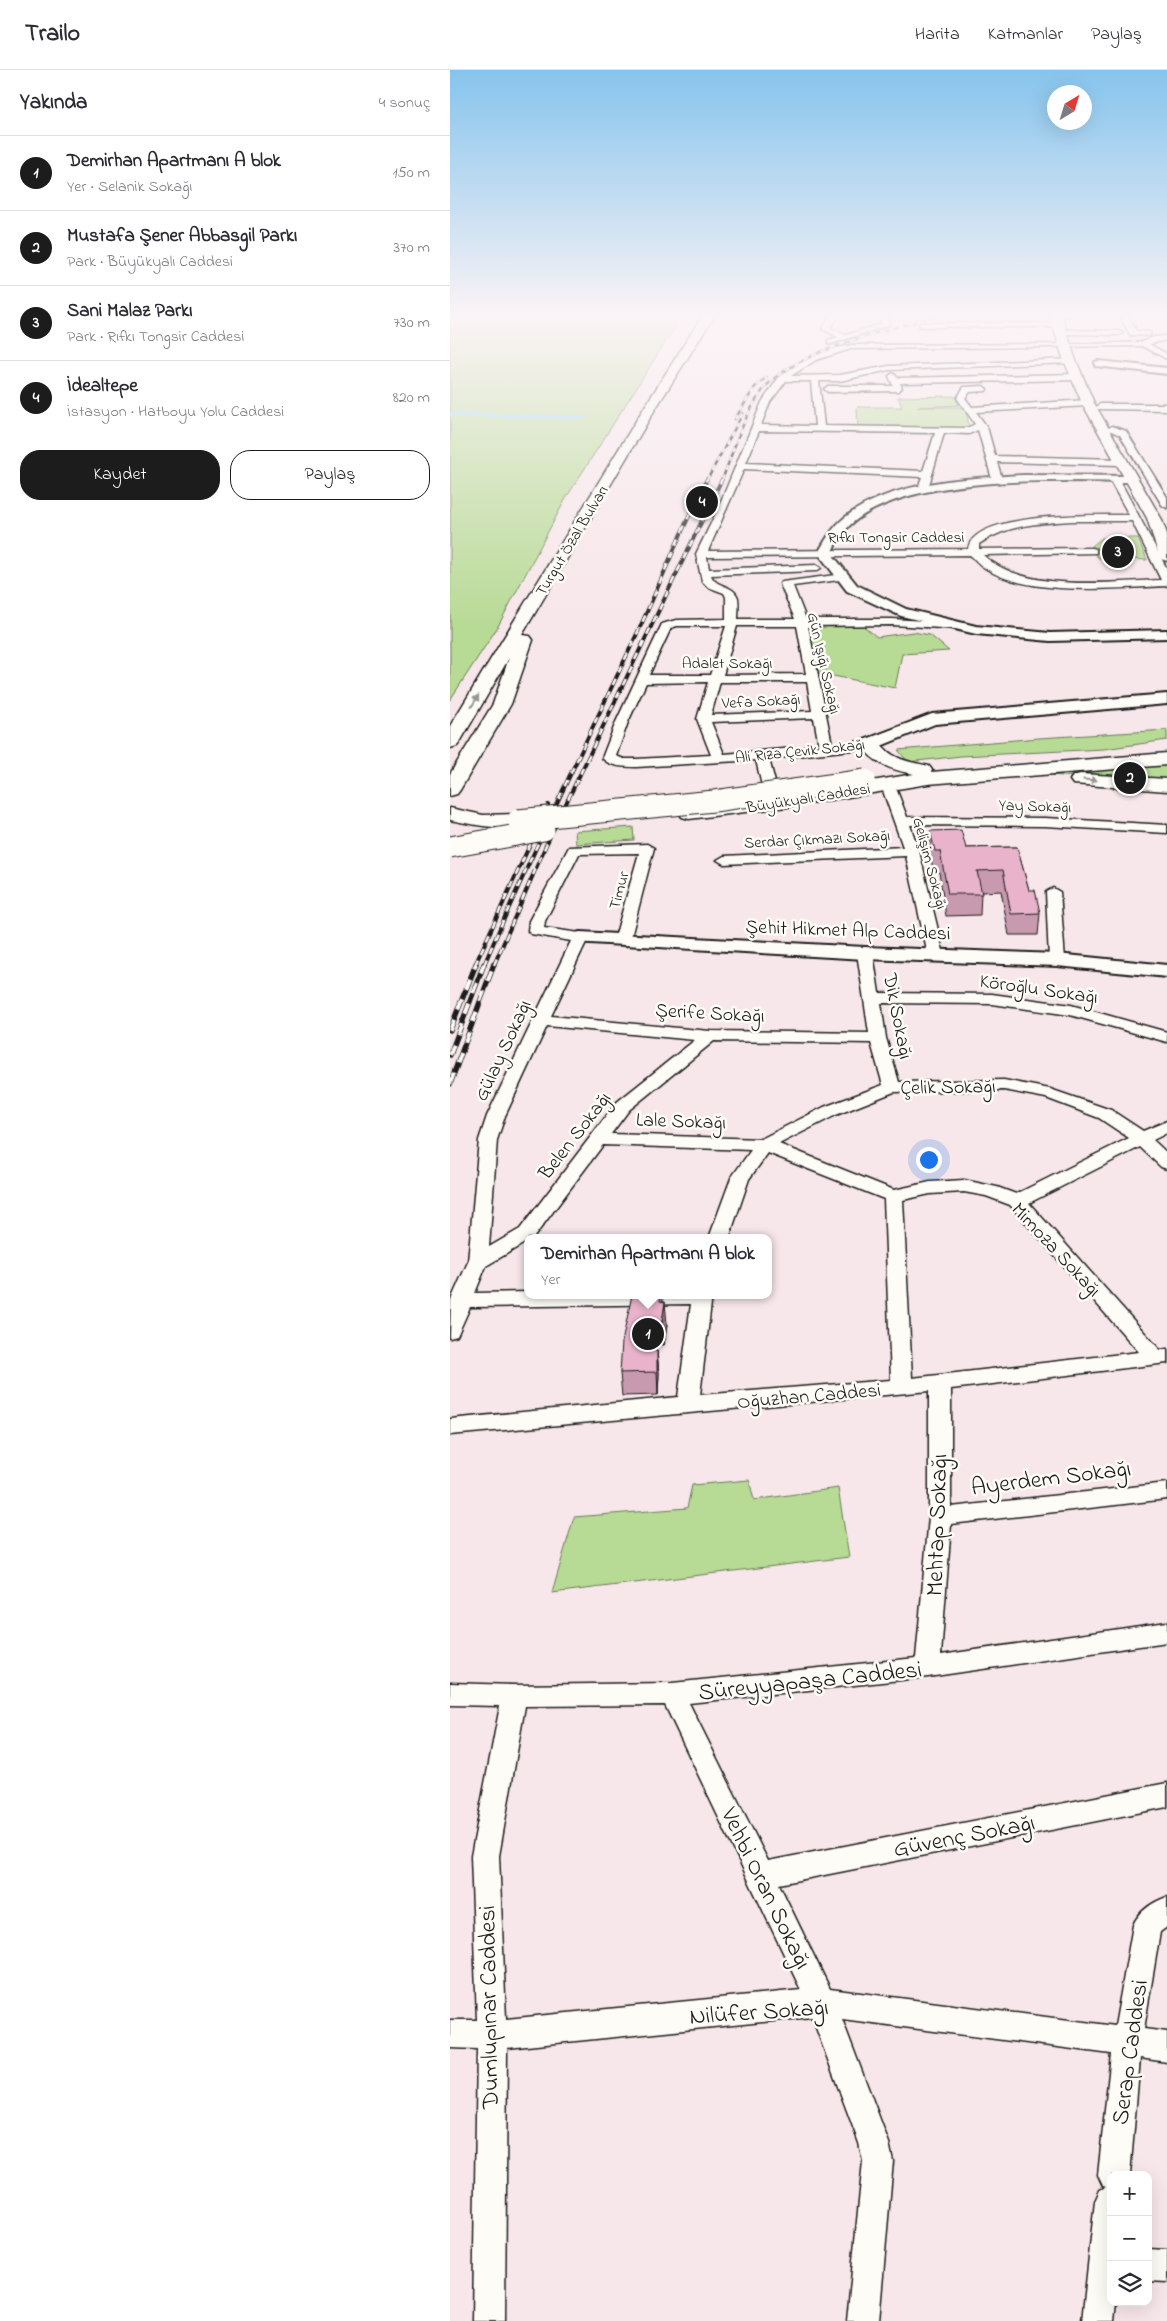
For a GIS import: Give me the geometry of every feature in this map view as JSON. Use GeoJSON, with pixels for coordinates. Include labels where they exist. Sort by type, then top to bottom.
{"type":"FeatureCollection","features":[{"type":"Feature","properties":{"kind":"main road","name":"Turgut Özal Bulvarı"},"geometry":{"type":"LineString","coordinates":[[450,742],[642,418]]}},
{"type":"Feature","properties":{"kind":"main road"},"geometry":{"type":"LineString","coordinates":[[1102,418],[1146,478],[1167,526]]}},
{"type":"Feature","properties":{"kind":"main road"},"geometry":{"type":"LineString","coordinates":[[1112,434],[1120,462],[1146,478],[1154,518],[1167,556]]}},
{"type":"Feature","properties":{"kind":"main road","name":"Turgut Özal Bulvarı"},"geometry":{"type":"LineString","coordinates":[[450,711],[488,652],[544,554]]}},
{"type":"Feature","properties":{"kind":"main road"},"geometry":{"type":"LineString","coordinates":[[450,790],[502,704],[522,652],[532,605]]}},
{"type":"Feature","properties":{"kind":"main road","name":"Ali Rıza Çevik Sokağı"},"geometry":{"type":"LineString","coordinates":[[870,744],[932,718],[1167,699]]}},
{"type":"Feature","properties":{"kind":"main road"},"geometry":{"type":"LineString","coordinates":[[870,744],[881,758],[896,765],[922,770]]}},
{"type":"Feature","properties":{"kind":"main road"},"geometry":{"type":"LineString","coordinates":[[1109,755],[1167,745]]}},
{"type":"Feature","properties":{"kind":"main road","name":"Büyükyalı Caddesi"},"geometry":{"type":"LineString","coordinates":[[450,837],[729,809],[866,784],[922,770],[1167,751]]}},
{"type":"Feature","properties":{"kind":"main road","name":"Büyükyalı Caddesi"},"geometry":{"type":"LineString","coordinates":[[518,820],[866,784],[1167,759]]}},
{"type":"Feature","properties":{"kind":"main road"},"geometry":{"type":"LineString","coordinates":[[989,773],[1167,786]]}},
{"type":"Feature","properties":{"kind":"main road"},"geometry":{"type":"LineString","coordinates":[[450,814],[483,821],[518,820]]}},
{"type":"Feature","properties":{"kind":"main road"},"geometry":{"type":"LineString","coordinates":[[450,827],[518,820]]}},
{"type":"Feature","properties":{"kind":"main road"},"geometry":{"type":"LineString","coordinates":[[450,847],[580,823]]}},
{"type":"Feature","properties":{"kind":"street"},"geometry":{"type":"LineString","coordinates":[[719,758],[703,719],[732,624],[732,597],[728,591],[712,585],[706,579],[701,554],[722,511],[760,418]]}},
{"type":"Feature","properties":{"kind":"street"},"geometry":{"type":"LineString","coordinates":[[819,418],[820,429]]}},
{"type":"Feature","properties":{"kind":"street"},"geometry":{"type":"LineString","coordinates":[[976,418],[981,425],[997,479]]}},
{"type":"Feature","properties":{"kind":"street"},"geometry":{"type":"LineString","coordinates":[[755,428],[969,431],[981,425]]}},
{"type":"Feature","properties":{"kind":"street"},"geometry":{"type":"LineString","coordinates":[[922,489],[940,431]]}},
{"type":"Feature","properties":{"kind":"street"},"geometry":{"type":"LineString","coordinates":[[992,459],[1120,462]]}},
{"type":"Feature","properties":{"kind":"street"},"geometry":{"type":"LineString","coordinates":[[739,466],[927,474]]}},
{"type":"Feature","properties":{"kind":"street"},"geometry":{"type":"LineString","coordinates":[[1114,478],[1154,552],[1167,582],[1077,585],[1041,583],[1011,575],[981,563],[973,552],[974,543],[983,534],[1007,525],[1045,520],[1134,518]]}},
{"type":"Feature","properties":{"kind":"street"},"geometry":{"type":"LineString","coordinates":[[1167,505],[1146,478],[997,479],[922,489],[874,504],[847,521],[824,553],[852,588],[901,612],[958,626],[976,630],[1050,636],[1167,634]]}},
{"type":"Feature","properties":{"kind":"street","name":"Rıfkı Tongsir Caddesi"},"geometry":{"type":"LineString","coordinates":[[701,554],[1092,551]]}},
{"type":"Feature","properties":{"kind":"street"},"geometry":{"type":"LineString","coordinates":[[705,572],[839,572]]}},
{"type":"Feature","properties":{"kind":"street","name":"Gün Işığı Sokağı"},"geometry":{"type":"LineString","coordinates":[[826,748],[802,623],[786,584],[839,572]]}},
{"type":"Feature","properties":{"kind":"street"},"geometry":{"type":"LineString","coordinates":[[610,758],[622,722],[666,626],[676,623],[892,622],[958,626]]}},
{"type":"Feature","properties":{"kind":"street","name":"Adalet Sokağı"},"geometry":{"type":"LineString","coordinates":[[641,679],[813,678]]}},
{"type":"Feature","properties":{"kind":"street","name":"Vefa Sokağı"},"geometry":{"type":"LineString","coordinates":[[703,719],[820,714]]}},
{"type":"Feature","properties":{"kind":"street","name":"Ali Rıza Çevik Sokağı"},"geometry":{"type":"LineString","coordinates":[[610,758],[623,763],[762,756],[870,744]]}},
{"type":"Feature","properties":{"kind":"street"},"geometry":{"type":"LineString","coordinates":[[762,756],[769,786]]}},
{"type":"Feature","properties":{"kind":"street","name":"Gelişim Sokağı"},"geometry":{"type":"LineString","coordinates":[[894,782],[889,788],[912,851],[936,955]]}},
{"type":"Feature","properties":{"kind":"street","name":"Yay Sokağı"},"geometry":{"type":"LineString","coordinates":[[902,821],[1045,822],[1167,829]]}},
{"type":"Feature","properties":{"kind":"street","name":"Şehit Hikmet Alp Caddesi"},"geometry":{"type":"LineString","coordinates":[[647,848],[574,850],[537,921],[536,931],[580,938],[622,941],[1057,960],[1167,972]]}},
{"type":"Feature","properties":{"kind":"street","name":"Timur"},"geometry":{"type":"LineString","coordinates":[[622,941],[647,848]]}},
{"type":"Feature","properties":{"kind":"street","name":"Serdar Çıkmazı Sokağı"},"geometry":{"type":"LineString","coordinates":[[724,860],[912,851]]}},
{"type":"Feature","properties":{"kind":"street"},"geometry":{"type":"LineString","coordinates":[[1053,892],[1057,960]]}},
{"type":"Feature","properties":{"kind":"street","name":"Gülay Sokağı"},"geometry":{"type":"LineString","coordinates":[[450,1330],[478,1262],[488,1140],[496,1116],[580,938]]}},
{"type":"Feature","properties":{"kind":"street","name":"Dik Sokağı"},"geometry":{"type":"LineString","coordinates":[[866,953],[878,1038],[892,1087]]}},
{"type":"Feature","properties":{"kind":"street","name":"Köroğlu Sokağı"},"geometry":{"type":"LineString","coordinates":[[873,998],[992,999],[1071,1010],[1167,1037]]}},
{"type":"Feature","properties":{"kind":"street","name":"Şerife Sokağı"},"geometry":{"type":"LineString","coordinates":[[540,1020],[710,1036],[878,1038]]}},
{"type":"Feature","properties":{"kind":"street","name":"Belen Sokağı"},"geometry":{"type":"LineString","coordinates":[[527,1234],[596,1139],[623,1106],[710,1036]]}},
{"type":"Feature","properties":{"kind":"street","name":"Çelik Sokağı"},"geometry":{"type":"LineString","coordinates":[[720,1234],[740,1178],[764,1145],[830,1112],[892,1087],[1004,1085],[1080,1104],[1105,1114],[1142,1139],[1167,1164]]}},
{"type":"Feature","properties":{"kind":"street"},"geometry":{"type":"LineString","coordinates":[[1017,1201],[1167,1126]]}},
{"type":"Feature","properties":{"kind":"street","name":"Lale Sokağı"},"geometry":{"type":"LineString","coordinates":[[596,1139],[764,1145]]}},
{"type":"Feature","properties":{"kind":"street"},"geometry":{"type":"LineString","coordinates":[[764,1145],[893,1196],[902,1387]]}},
{"type":"Feature","properties":{"kind":"street","name":"Mimoza Sokağı"},"geometry":{"type":"LineString","coordinates":[[893,1196],[930,1188],[964,1186],[990,1191],[1017,1201],[1161,1357]]}},
{"type":"Feature","properties":{"kind":"street","name":"Belen Sokağı"},"geometry":{"type":"LineString","coordinates":[[478,1262],[524,1236]]}},
{"type":"Feature","properties":{"kind":"street"},"geometry":{"type":"LineString","coordinates":[[461,1300],[524,1299]]}},
{"type":"Feature","properties":{"kind":"street"},"geometry":{"type":"LineString","coordinates":[[688,1404],[702,1299]]}},
{"type":"Feature","properties":{"kind":"street","name":"Oğuzhan Caddesi"},"geometry":{"type":"LineString","coordinates":[[450,1427],[688,1404],[902,1387],[1161,1357]]}},
{"type":"Feature","properties":{"kind":"street","name":"Mehtap Sokağı"},"geometry":{"type":"LineString","coordinates":[[928,1667],[940,1517],[940,1382]]}},
{"type":"Feature","properties":{"kind":"street","name":"Ayerdem Sokağı"},"geometry":{"type":"LineString","coordinates":[[940,1517],[1167,1491]]}},
{"type":"Feature","properties":{"kind":"street","name":"Süreyyapaşa Caddesi"},"geometry":{"type":"LineString","coordinates":[[450,1694],[514,1696],[672,1694],[928,1667],[1167,1632]]}},
{"type":"Feature","properties":{"kind":"street","name":"Vehbi Oran Sokağı"},"geometry":{"type":"LineString","coordinates":[[672,1694],[821,2002],[877,2154],[863,2321]]}},
{"type":"Feature","properties":{"kind":"street","name":"Dumlupınar Caddesi"},"geometry":{"type":"LineString","coordinates":[[488,2321],[492,2035],[485,1856],[514,1696]]}},
{"type":"Feature","properties":{"kind":"street","name":"Güvenç Sokağı"},"geometry":{"type":"LineString","coordinates":[[761,1875],[1167,1795]]}},
{"type":"Feature","properties":{"kind":"street","name":"Serap Caddesi"},"geometry":{"type":"LineString","coordinates":[[1114,2171],[1127,2041],[1147,1926],[1167,1910]]}},
{"type":"Feature","properties":{"kind":"street","name":"Nilüfer Sokağı"},"geometry":{"type":"LineString","coordinates":[[450,2034],[492,2035],[821,2002],[1167,2047]]}},
{"type":"Feature","properties":{"kind":"street"},"geometry":{"type":"LineString","coordinates":[[1108,2261],[1110,2216]]}},
{"type":"Feature","properties":{"kind":"street"},"geometry":{"type":"LineString","coordinates":[[1152,2265],[1167,2266]]}},
{"type":"Feature","properties":{"kind":"street"},"geometry":{"type":"LineString","coordinates":[[1098,2321],[1107,2268]]}},
{"type":"Feature","properties":{"kind":"green space"},"geometry":{"type":"Polygon","coordinates":[[[450,418],[617,418],[566,498],[497,628],[450,700],[450,418]]]}},
{"type":"Feature","properties":{"kind":"green space"},"geometry":{"type":"Polygon","coordinates":[[[858,418],[967,418],[970,430],[858,429],[858,418]]]}},
{"type":"Feature","properties":{"kind":"green space"},"geometry":{"type":"Polygon","coordinates":[[[1102,538],[1138,538],[1147,560],[1099,558],[1088,549],[1102,538]]]}},
{"type":"Feature","properties":{"kind":"green space"},"geometry":{"type":"Polygon","coordinates":[[[861,624],[877,637],[913,632],[930,635],[949,651],[902,654],[895,688],[818,673],[808,625],[861,624]]]}},
{"type":"Feature","properties":{"kind":"green space"},"geometry":{"type":"Polygon","coordinates":[[[1167,730],[1167,740],[1104,749],[961,756],[908,762],[898,750],[1039,738],[1167,730]]]}},
{"type":"Feature","properties":{"kind":"green space"},"geometry":{"type":"Polygon","coordinates":[[[1167,765],[1167,783],[1019,773],[1167,765]]]}},
{"type":"Feature","properties":{"kind":"green space"},"geometry":{"type":"Polygon","coordinates":[[[633,827],[634,840],[576,844],[575,831],[633,827]]]}},
{"type":"Feature","properties":{"kind":"green space"},"geometry":{"type":"Polygon","coordinates":[[[749,1480],[754,1500],[838,1488],[849,1557],[552,1593],[574,1517],[687,1508],[692,1485],[749,1480]]]}},
{"type":"Feature","properties":{"kind":"building"},"geometry":{"type":"Polygon","coordinates":[[[961,830],[966,848],[1017,847],[1029,890],[1035,890],[1040,913],[1011,914],[1003,870],[977,871],[982,894],[948,894],[940,851],[935,851],[930,831],[961,830]]]}},
{"type":"Feature","properties":{"kind":"building"},"geometry":{"type":"Polygon","coordinates":[[[631,1299],[660,1299],[660,1301],[665,1302],[662,1322],[653,1322],[652,1350],[657,1351],[657,1372],[620,1373],[622,1342],[631,1299]]]}},
{"type":"Feature","properties":{"kind":"railway"},"geometry":{"type":"LineString","coordinates":[[707,480],[740,418]]}},
{"type":"Feature","properties":{"kind":"railway"},"geometry":{"type":"LineString","coordinates":[[722,480],[747,418]]}},
{"type":"Feature","properties":{"kind":"railway"},"geometry":{"type":"LineString","coordinates":[[484,965],[539,841],[635,638],[707,479]]}},
{"type":"Feature","properties":{"kind":"railway"},"geometry":{"type":"LineString","coordinates":[[494,965],[546,845],[722,479]]}},
{"type":"Feature","properties":{"kind":"railway"},"geometry":{"type":"LineString","coordinates":[[475,965],[548,805]]}},
{"type":"Feature","properties":{"kind":"railway"},"geometry":{"type":"LineString","coordinates":[[450,1030],[476,964]]}},
{"type":"Feature","properties":{"kind":"railway"},"geometry":{"type":"LineString","coordinates":[[450,1055],[484,964]]}},
{"type":"Feature","properties":{"kind":"railway"},"geometry":{"type":"LineString","coordinates":[[450,1084],[494,964]]}},
{"type":"Feature","properties":{"kind":"place","name":"İdealtepe"},"geometry":{"type":"Point","coordinates":[702,502]}},
{"type":"Feature","properties":{"kind":"place","name":"Sani Malaz Parkı"},"geometry":{"type":"Point","coordinates":[1118,552]}},
{"type":"Feature","properties":{"kind":"place","name":"Mustafa Şener Abbasgil Parkı"},"geometry":{"type":"Point","coordinates":[1130,778]}},
{"type":"Feature","properties":{"kind":"place","name":"Demirhan Apartmanı A blok"},"geometry":{"type":"Point","coordinates":[648,1334]}}]}
